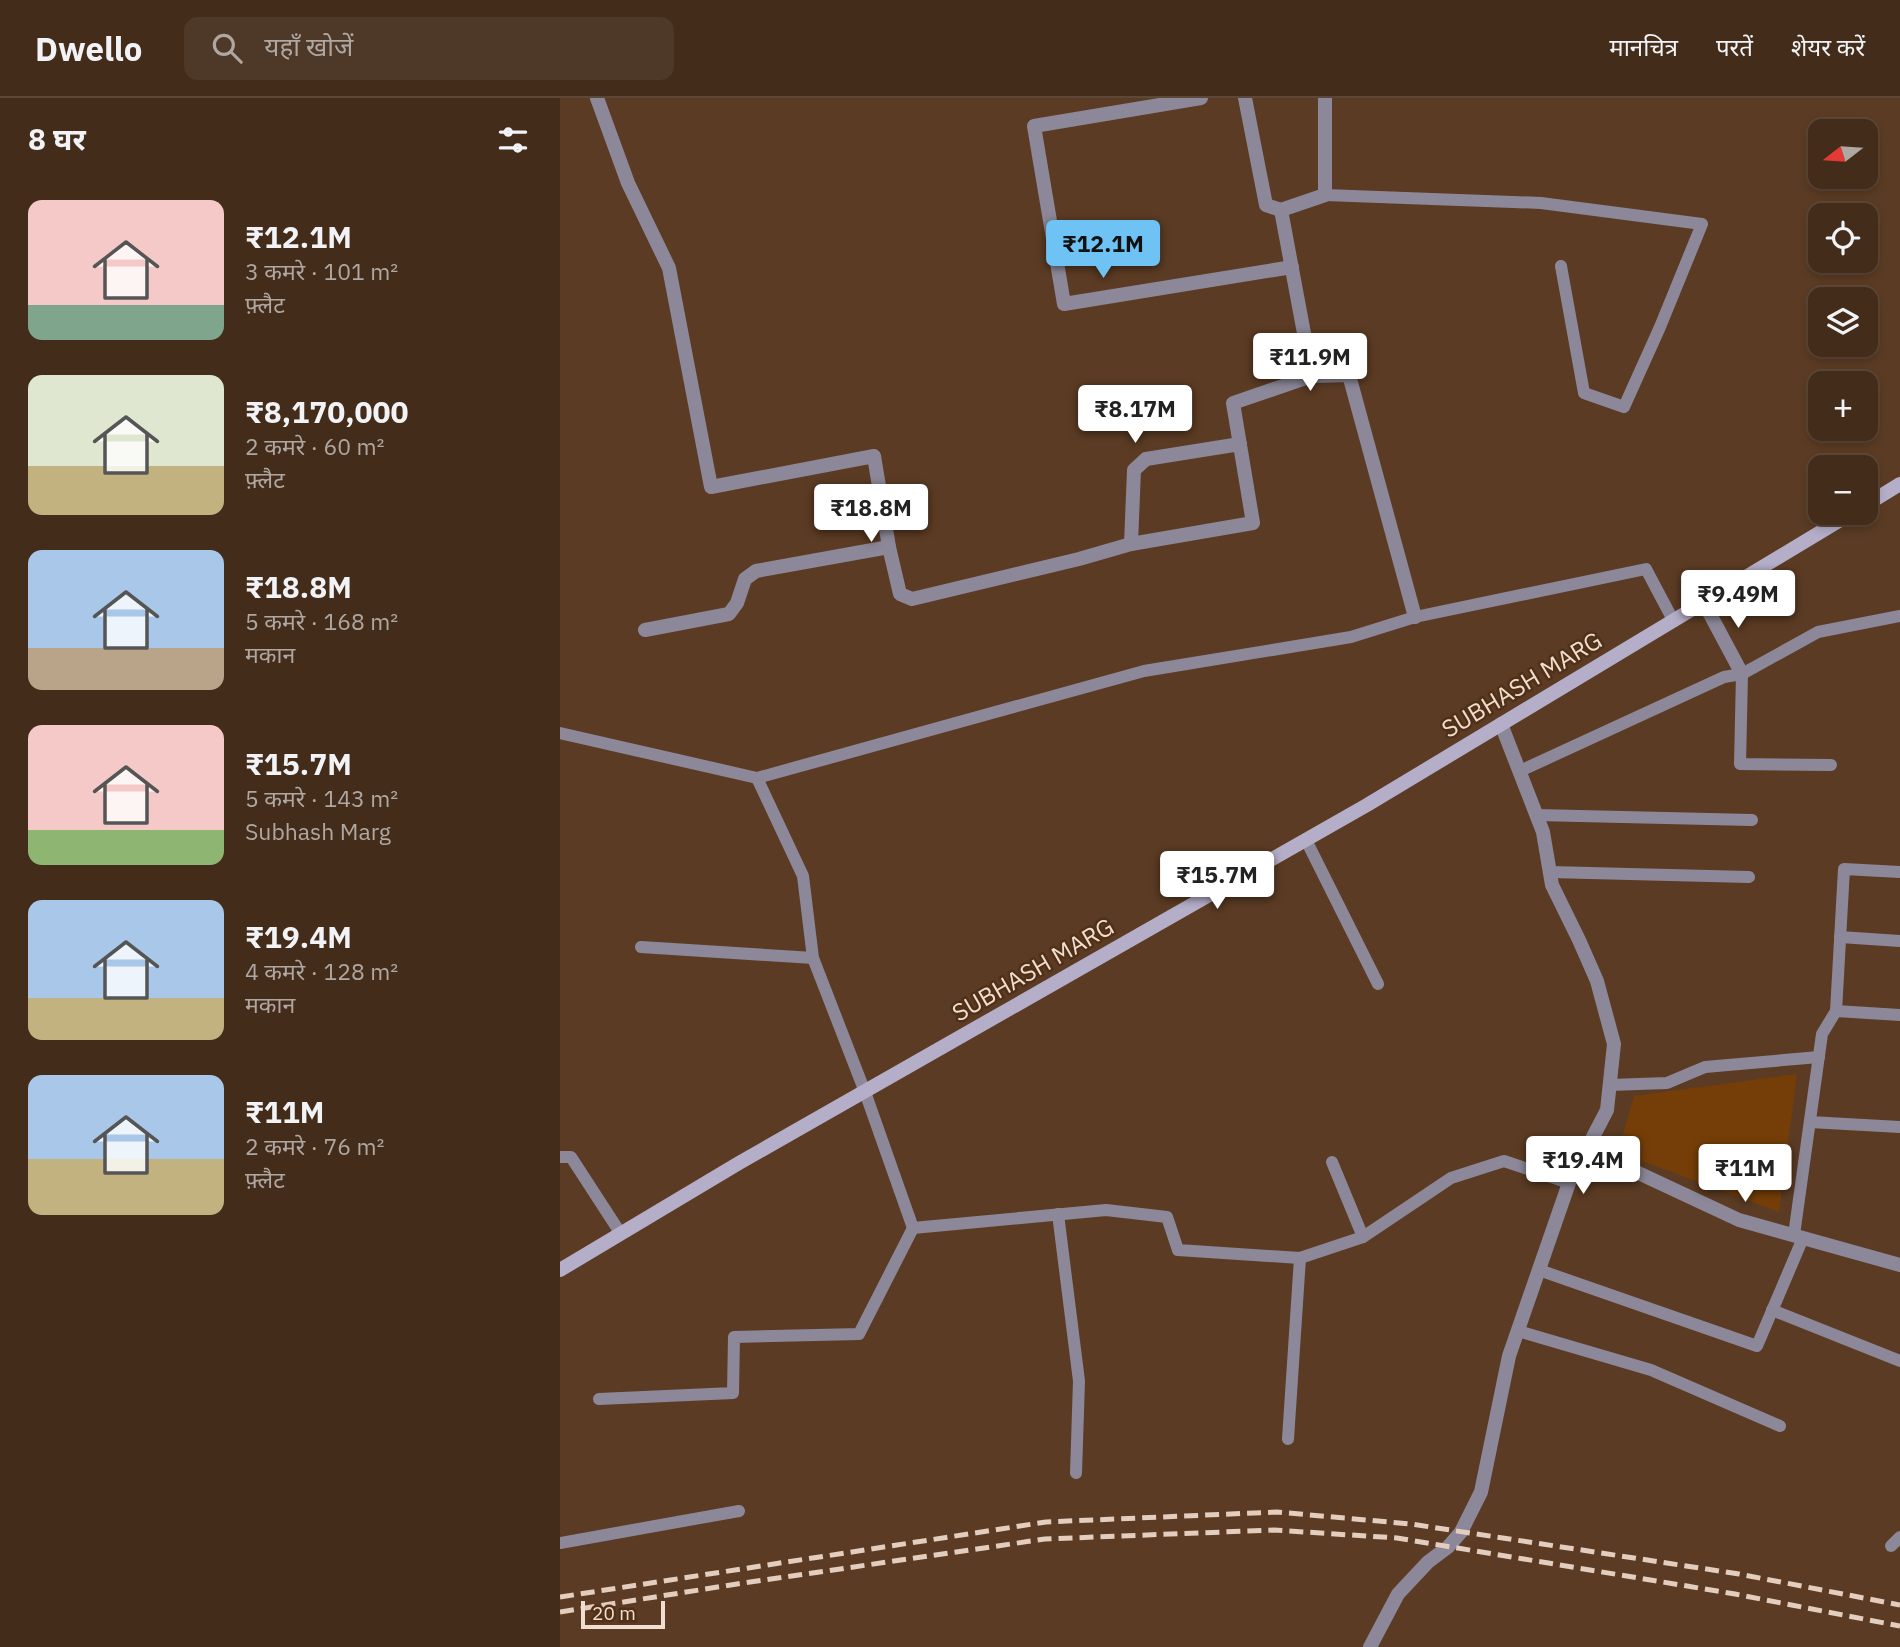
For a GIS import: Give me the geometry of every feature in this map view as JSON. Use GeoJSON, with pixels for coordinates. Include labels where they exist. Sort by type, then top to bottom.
{"type":"FeatureCollection","features":[{"type":"Feature","properties":{"kind":"main road"},"geometry":{"type":"LineString","coordinates":[[1878,498],[1900,484]]}},
{"type":"Feature","properties":{"kind":"main road","name":"SUBHASH MARG"},"geometry":{"type":"LineString","coordinates":[[560,1270],[739,1163],[1306,840],[1832,525]]}},
{"type":"Feature","properties":{"kind":"street"},"geometry":{"type":"LineString","coordinates":[[597,98],[628,183],[669,268],[711,487],[874,456],[889,547],[900,594],[912,599],[1131,544],[1254,523],[1233,403],[1312,376],[1349,375],[1415,617]]}},
{"type":"Feature","properties":{"kind":"street"},"geometry":{"type":"LineString","coordinates":[[1201,98],[1034,127],[1064,304],[1292,267]]}},
{"type":"Feature","properties":{"kind":"street"},"geometry":{"type":"LineString","coordinates":[[1245,98],[1266,205],[1281,210],[1325,195],[1325,98]]}},
{"type":"Feature","properties":{"kind":"street"},"geometry":{"type":"LineString","coordinates":[[1281,210],[1312,376]]}},
{"type":"Feature","properties":{"kind":"street"},"geometry":{"type":"LineString","coordinates":[[1131,544],[1134,470],[1146,459],[1240,444]]}},
{"type":"Feature","properties":{"kind":"street"},"geometry":{"type":"LineString","coordinates":[[645,631],[729,614],[737,604],[746,579],[756,571],[889,547]]}},
{"type":"Feature","properties":{"kind":"street"},"geometry":{"type":"LineString","coordinates":[[1703,601],[1742,674]]}},
{"type":"Feature","properties":{"kind":"street"},"geometry":{"type":"LineString","coordinates":[[1370,1647],[1398,1594],[1427,1562],[1448,1547],[1461,1532],[1481,1492],[1509,1356],[1569,1183],[1607,1110],[1614,1044],[1597,981],[1552,885],[1543,832],[1501,724]]}},
{"type":"Feature","properties":{"kind":"street"},"geometry":{"type":"LineString","coordinates":[[1587,1149],[1739,1220],[1900,1265]]}},
{"type":"Feature","properties":{"kind":"lane"},"geometry":{"type":"LineString","coordinates":[[1325,195],[1541,203],[1702,225],[1624,407],[1584,393],[1561,266]]}},
{"type":"Feature","properties":{"kind":"lane"},"geometry":{"type":"LineString","coordinates":[[560,733],[757,778],[1144,671],[1351,636],[1415,617],[1646,569],[1673,620]]}},
{"type":"Feature","properties":{"kind":"lane"},"geometry":{"type":"LineString","coordinates":[[1520,771],[1724,677],[1742,674],[1818,632],[1900,616]]}},
{"type":"Feature","properties":{"kind":"lane"},"geometry":{"type":"LineString","coordinates":[[1742,674],[1740,764],[1831,765]]}},
{"type":"Feature","properties":{"kind":"lane"},"geometry":{"type":"LineString","coordinates":[[599,1399],[733,1393],[734,1337],[859,1334],[913,1227],[866,1091],[813,958],[803,876],[757,778]]}},
{"type":"Feature","properties":{"kind":"lane"},"geometry":{"type":"LineString","coordinates":[[1536,814],[1752,820]]}},
{"type":"Feature","properties":{"kind":"lane"},"geometry":{"type":"LineString","coordinates":[[1306,840],[1378,984]]}},
{"type":"Feature","properties":{"kind":"lane"},"geometry":{"type":"LineString","coordinates":[[1539,1270],[1757,1346],[1798,1237],[1822,1034],[1836,1011],[1844,869],[1900,872]]}},
{"type":"Feature","properties":{"kind":"lane"},"geometry":{"type":"LineString","coordinates":[[1550,872],[1749,877]]}},
{"type":"Feature","properties":{"kind":"lane"},"geometry":{"type":"LineString","coordinates":[[1840,937],[1900,941]]}},
{"type":"Feature","properties":{"kind":"lane"},"geometry":{"type":"LineString","coordinates":[[641,947],[813,958]]}},
{"type":"Feature","properties":{"kind":"lane"},"geometry":{"type":"LineString","coordinates":[[1836,1011],[1900,1015]]}},
{"type":"Feature","properties":{"kind":"lane"},"geometry":{"type":"LineString","coordinates":[[1610,1084],[1667,1083],[1705,1068],[1819,1057]]}},
{"type":"Feature","properties":{"kind":"lane"},"geometry":{"type":"LineString","coordinates":[[1810,1122],[1900,1128]]}},
{"type":"Feature","properties":{"kind":"lane"},"geometry":{"type":"LineString","coordinates":[[560,1157],[572,1157],[621,1234]]}},
{"type":"Feature","properties":{"kind":"lane"},"geometry":{"type":"LineString","coordinates":[[1332,1161],[1363,1237]]}},
{"type":"Feature","properties":{"kind":"lane"},"geometry":{"type":"LineString","coordinates":[[913,1227],[1106,1210],[1167,1217],[1178,1250],[1300,1258],[1363,1237],[1451,1178],[1504,1161],[1569,1183]]}},
{"type":"Feature","properties":{"kind":"lane"},"geometry":{"type":"LineString","coordinates":[[1058,1214],[1079,1381],[1076,1473]]}},
{"type":"Feature","properties":{"kind":"lane"},"geometry":{"type":"LineString","coordinates":[[1288,1439],[1300,1258]]}},
{"type":"Feature","properties":{"kind":"lane"},"geometry":{"type":"LineString","coordinates":[[1772,1311],[1900,1361]]}},
{"type":"Feature","properties":{"kind":"lane"},"geometry":{"type":"LineString","coordinates":[[1518,1331],[1651,1370],[1780,1426]]}},
{"type":"Feature","properties":{"kind":"lane"},"geometry":{"type":"LineString","coordinates":[[560,1543],[739,1511]]}},
{"type":"Feature","properties":{"kind":"shaded area"},"geometry":{"type":"Polygon","coordinates":[[[1797,1074],[1779,1212],[1618,1152],[1634,1096],[1797,1074]]]}},
{"type":"Feature","properties":{"kind":"railway"},"geometry":{"type":"LineString","coordinates":[[560,1597],[1046,1522],[1277,1512],[1411,1524],[1739,1574],[1900,1605]]}},
{"type":"Feature","properties":{"kind":"railway"},"geometry":{"type":"LineString","coordinates":[[560,1612],[1045,1539],[1274,1530],[1397,1538],[1735,1594],[1900,1626]]}}]}
